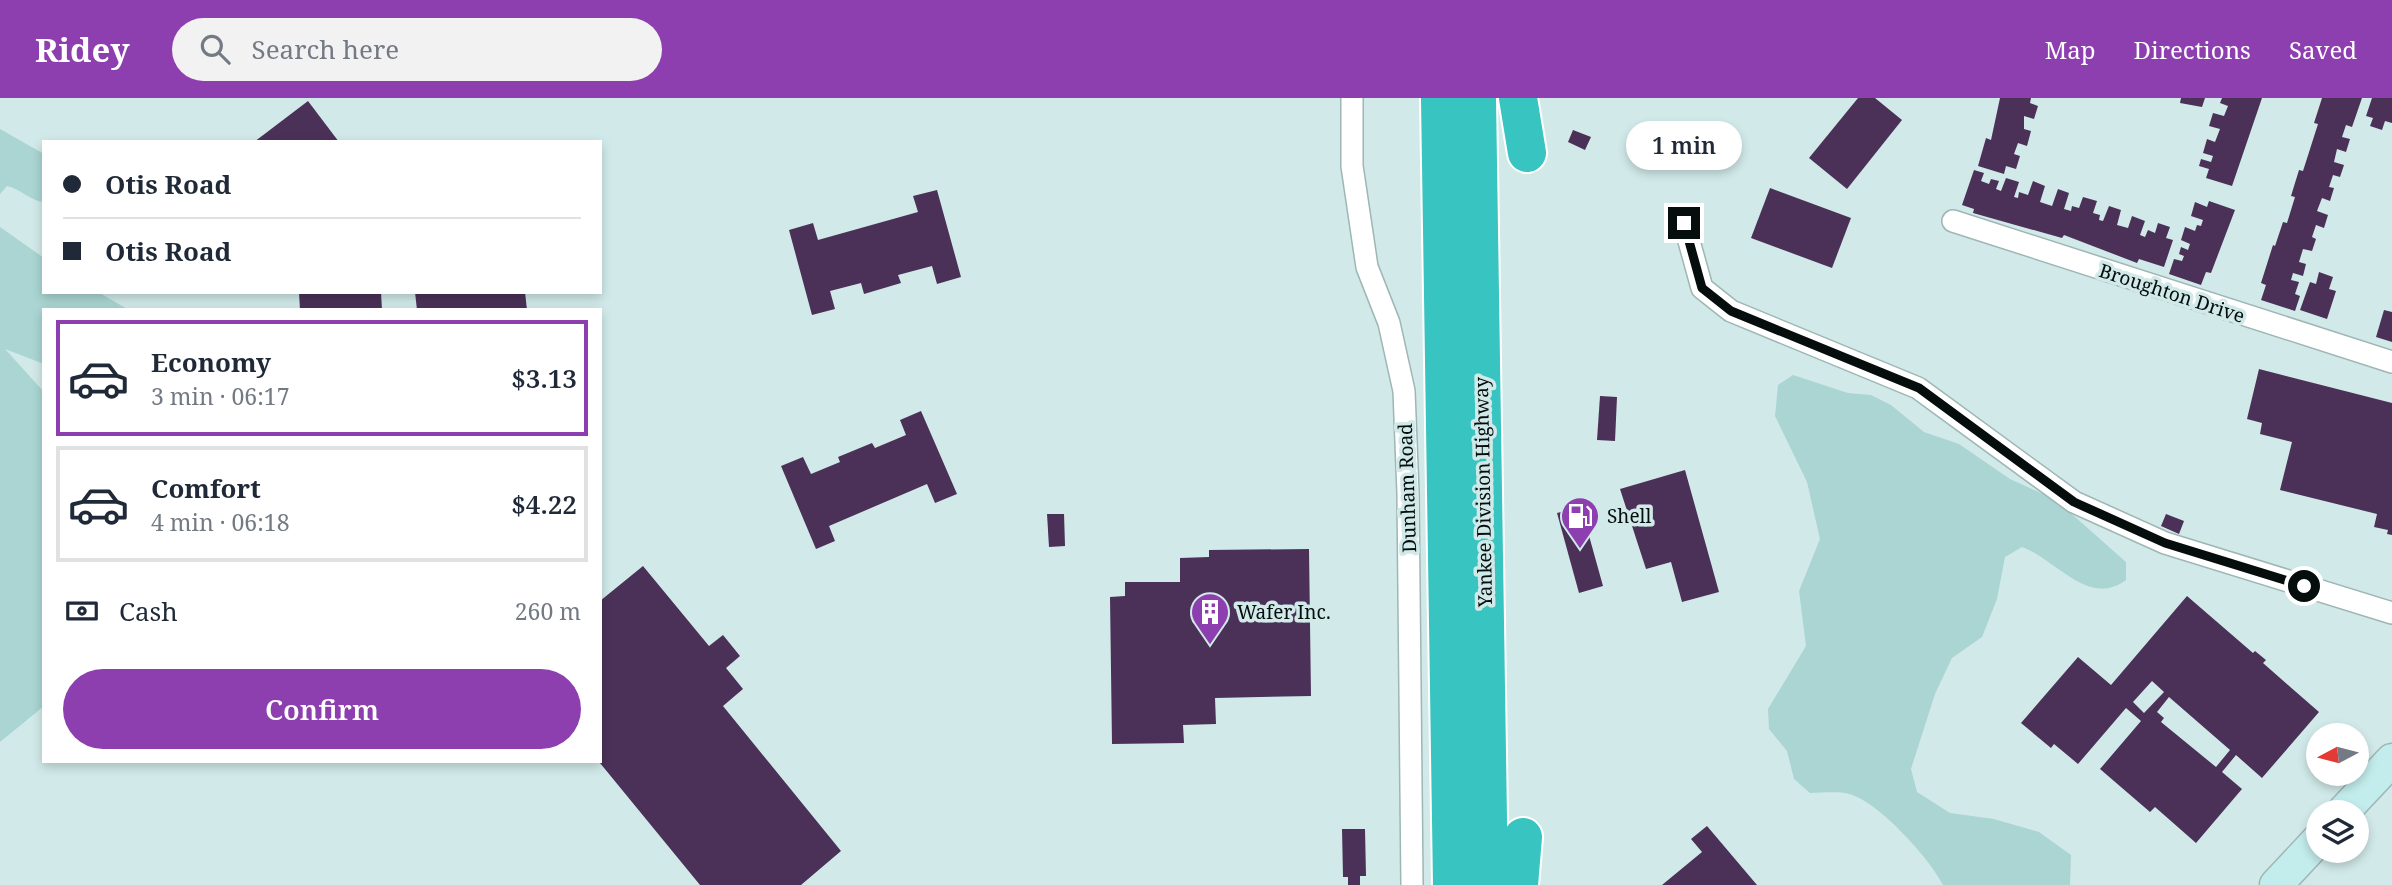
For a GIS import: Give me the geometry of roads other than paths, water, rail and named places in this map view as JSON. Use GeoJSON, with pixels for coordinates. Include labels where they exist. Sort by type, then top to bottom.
{"type":"FeatureCollection","features":[{"type":"Feature","properties":{"kind":"highway","name":"Yankee Division Highway"},"geometry":{"type":"LineString","coordinates":[[1440,98],[1452,885]]}},
{"type":"Feature","properties":{"kind":"highway","name":"Yankee Division Highway"},"geometry":{"type":"LineString","coordinates":[[1477,98],[1489,885]]}},
{"type":"Feature","properties":{"kind":"highway"},"geometry":{"type":"LineString","coordinates":[[1518,98],[1527,153]]}},
{"type":"Feature","properties":{"kind":"highway"},"geometry":{"type":"LineString","coordinates":[[1519,885],[1523,837]]}},
{"type":"Feature","properties":{"kind":"main road"},"geometry":{"type":"LineString","coordinates":[[2355,800],[2392,761]]}},
{"type":"Feature","properties":{"kind":"main road"},"geometry":{"type":"LineString","coordinates":[[2276,885],[2306,853]]}},
{"type":"Feature","properties":{"kind":"street","name":"Dunham Road"},"geometry":{"type":"LineString","coordinates":[[1352,98],[1352,166],[1367,267],[1389,323],[1404,391],[1408,493],[1412,885]]}},
{"type":"Feature","properties":{"kind":"street","name":"Broughton Drive"},"geometry":{"type":"LineString","coordinates":[[1952,221],[2392,362]]}},
{"type":"Feature","properties":{"kind":"street"},"geometry":{"type":"LineString","coordinates":[[1684,223],[1702,288],[1731,311],[1919,388],[2074,502],[2165,543],[2392,613]]}},
{"type":"Feature","properties":{"kind":"place","name":"Shell"},"geometry":{"type":"Point","coordinates":[1580,550]}},
{"type":"Feature","properties":{"kind":"place","name":"Wafer Inc."},"geometry":{"type":"Point","coordinates":[1210,646]}}]}
